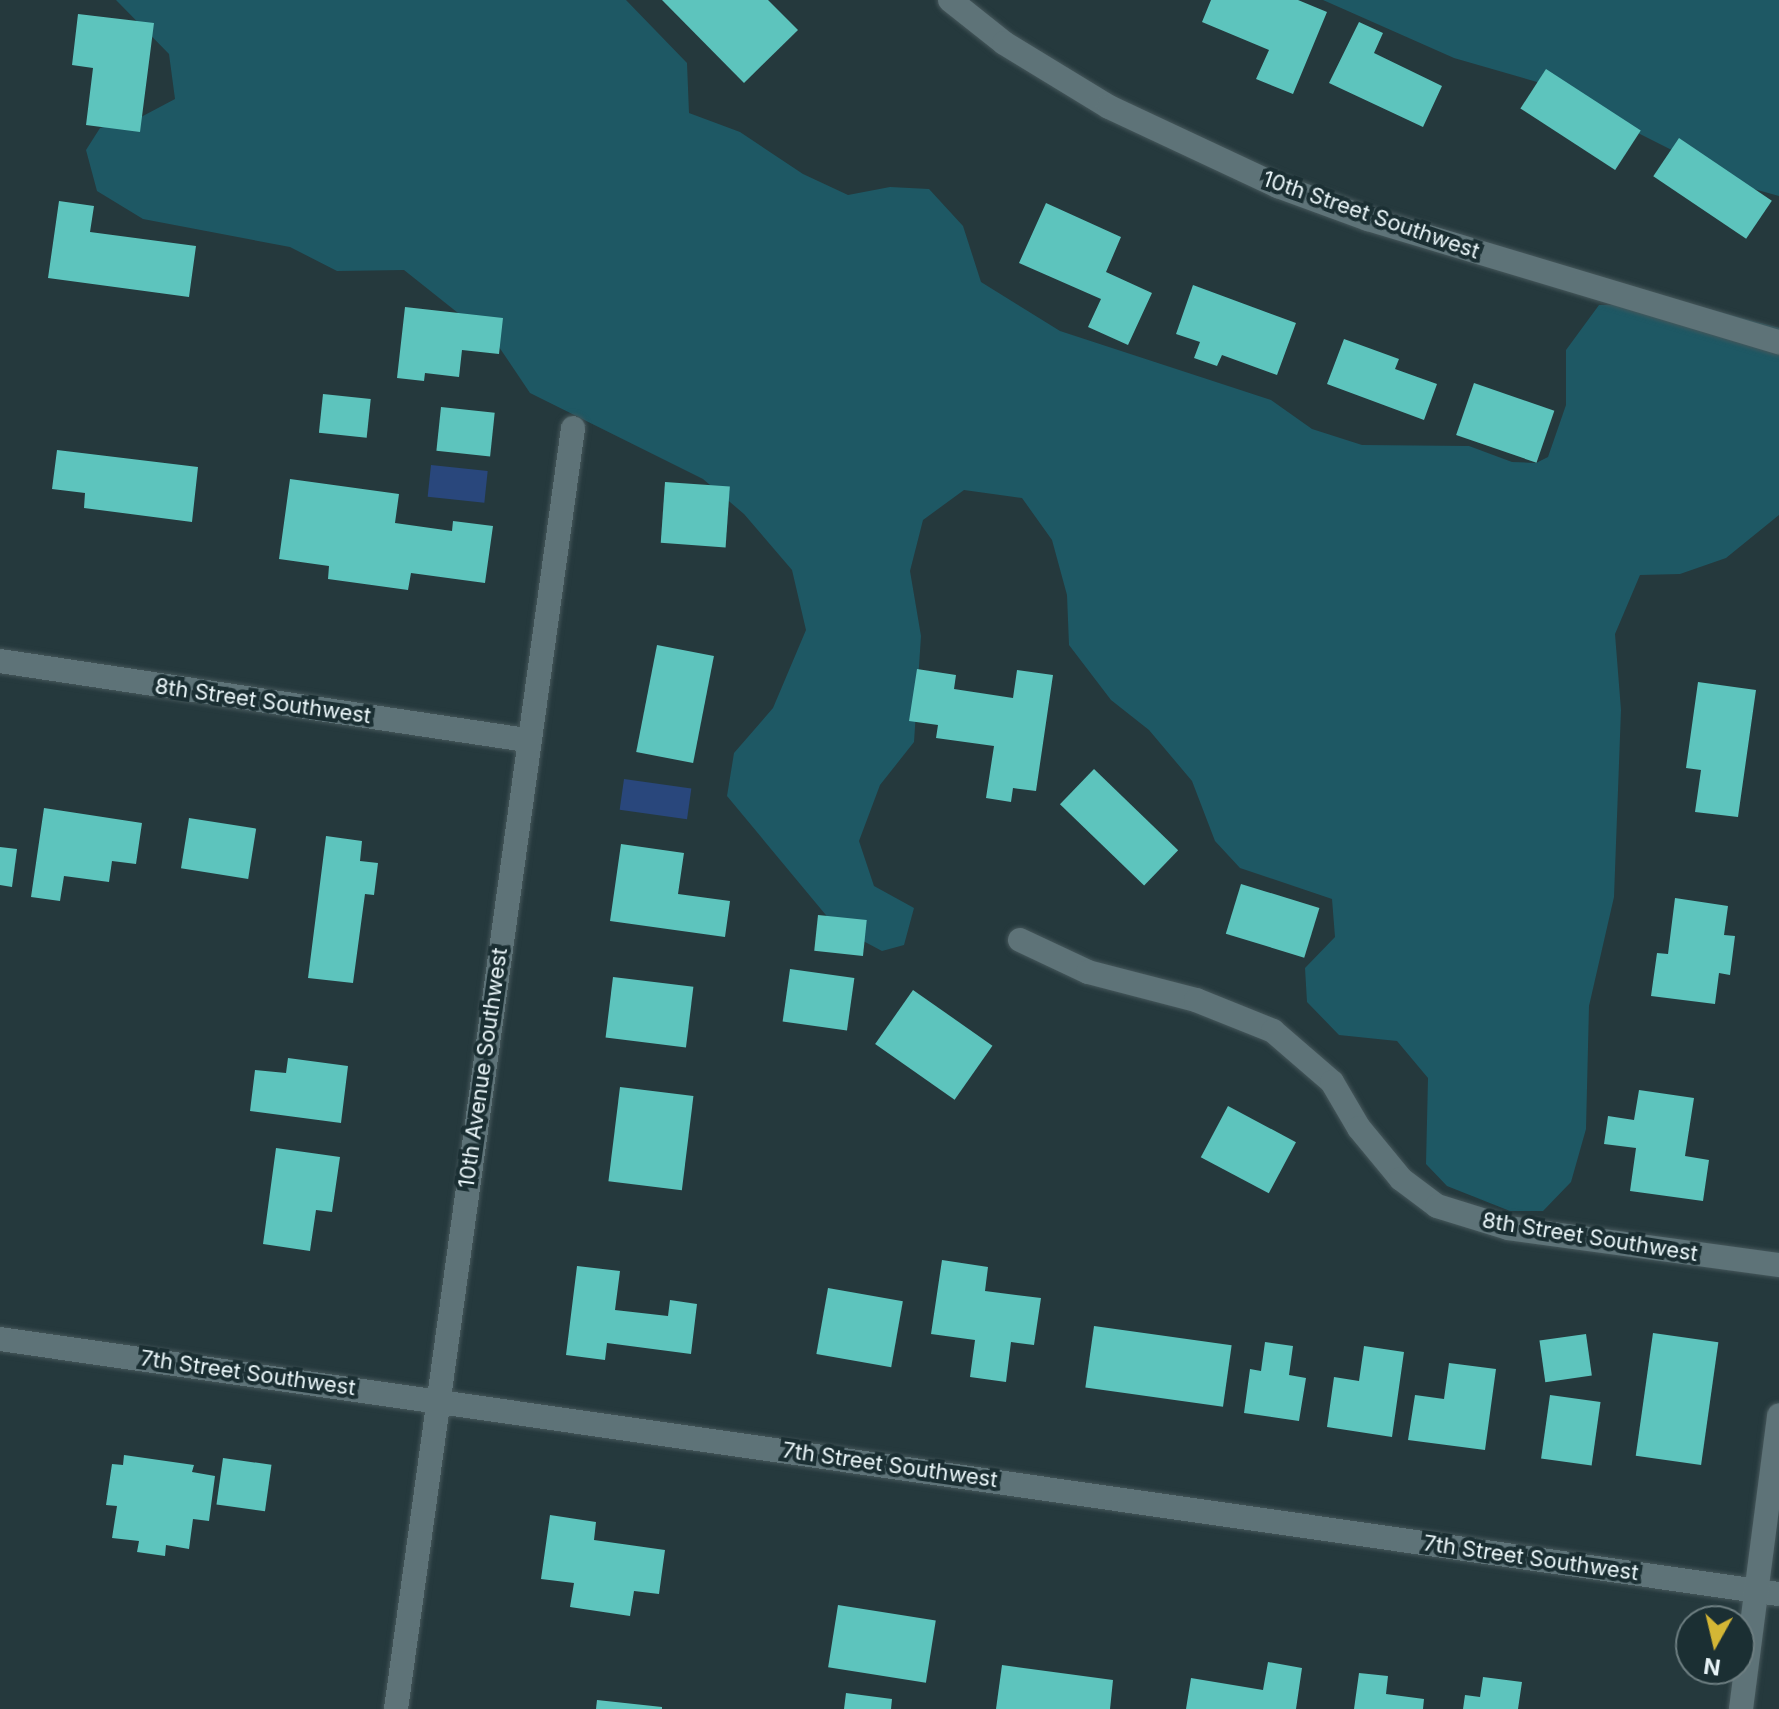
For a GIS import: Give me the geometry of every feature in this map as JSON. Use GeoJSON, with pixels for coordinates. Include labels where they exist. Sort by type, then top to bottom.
{"type":"FeatureCollection","features":[{"type":"Feature","properties":{"kind":"street","name":"10th Street Southwest"},"geometry":{"type":"LineString","coordinates":[[950,0],[1004,43],[1109,107],[1278,186],[1368,219],[1779,342]]}},
{"type":"Feature","properties":{"kind":"street","name":"10th Avenue Southwest"},"geometry":{"type":"LineString","coordinates":[[396,1709],[526,740],[573,428]]}},
{"type":"Feature","properties":{"kind":"street","name":"8th Street Southwest"},"geometry":{"type":"LineString","coordinates":[[0,661],[526,740]]}},
{"type":"Feature","properties":{"kind":"street","name":"8th Street Southwest"},"geometry":{"type":"LineString","coordinates":[[1020,940],[1088,972],[1196,1000],[1273,1031],[1332,1082],[1359,1128],[1401,1179],[1437,1206],[1508,1228],[1779,1265]]}},
{"type":"Feature","properties":{"kind":"street","name":"7th Street Southwest"},"geometry":{"type":"LineString","coordinates":[[0,1339],[1768,1592]]}},
{"type":"Feature","properties":{"kind":"street"},"geometry":{"type":"LineString","coordinates":[[1741,1709],[1768,1592],[1779,1415]]}},
{"type":"Feature","properties":{"kind":"shaded area"},"geometry":{"type":"Polygon","coordinates":[[[116,0],[626,0],[687,63],[689,113],[740,132],[803,174],[848,195],[890,187],[929,189],[963,226],[981,282],[1060,331],[1271,400],[1312,429],[1362,445],[1469,446],[1512,462],[1536,463],[1548,457],[1566,405],[1566,350],[1599,305],[1691,304],[1779,328],[1779,515],[1726,558],[1680,574],[1640,575],[1615,634],[1621,710],[1614,897],[1589,1006],[1586,1129],[1571,1182],[1543,1211],[1510,1211],[1447,1186],[1426,1164],[1428,1078],[1397,1041],[1339,1035],[1307,1002],[1305,968],[1335,937],[1332,899],[1240,868],[1215,841],[1192,781],[1149,730],[1111,700],[1069,645],[1067,595],[1052,540],[1022,498],[964,490],[923,520],[910,571],[921,636],[914,742],[880,785],[859,841],[874,886],[914,908],[904,945],[882,951],[835,926],[727,796],[734,753],[773,708],[806,630],[792,570],[744,514],[703,479],[530,393],[497,344],[404,270],[337,271],[290,247],[143,219],[97,191],[86,150],[100,128],[141,117],[175,99],[169,54],[116,0]]]}},
{"type":"Feature","properties":{"kind":"shaded area"},"geometry":{"type":"Polygon","coordinates":[[[1323,0],[1779,0],[1779,196],[1743,186],[1537,82],[1454,58],[1323,0]]]}},
{"type":"Feature","properties":{"kind":"water"},"geometry":{"type":"Polygon","coordinates":[[[431,465],[488,471],[484,503],[428,497],[431,465]]]}},
{"type":"Feature","properties":{"kind":"water"},"geometry":{"type":"Polygon","coordinates":[[[624,779],[691,788],[687,819],[620,810],[624,779]]]}},
{"type":"Feature","properties":{"kind":"building"},"geometry":{"type":"Polygon","coordinates":[[[662,0],[768,0],[798,30],[744,83],[662,0]]]}},
{"type":"Feature","properties":{"kind":"building"},"geometry":{"type":"Polygon","coordinates":[[[1211,0],[1298,0],[1327,12],[1293,94],[1256,79],[1269,50],[1202,22],[1211,0]]]}},
{"type":"Feature","properties":{"kind":"building"},"geometry":{"type":"Polygon","coordinates":[[[78,14],[154,23],[140,132],[86,125],[93,68],[72,65],[78,14]]]}},
{"type":"Feature","properties":{"kind":"building"},"geometry":{"type":"Polygon","coordinates":[[[1359,22],[1383,33],[1374,53],[1442,86],[1423,127],[1329,83],[1359,22]]]}},
{"type":"Feature","properties":{"kind":"building"},"geometry":{"type":"Polygon","coordinates":[[[1546,69],[1641,131],[1615,170],[1520,108],[1546,69]]]}},
{"type":"Feature","properties":{"kind":"building"},"geometry":{"type":"Polygon","coordinates":[[[1679,138],[1772,201],[1746,239],[1653,176],[1679,138]]]}},
{"type":"Feature","properties":{"kind":"building"},"geometry":{"type":"Polygon","coordinates":[[[59,201],[94,206],[90,232],[196,246],[189,297],[48,278],[59,201]]]}},
{"type":"Feature","properties":{"kind":"building"},"geometry":{"type":"Polygon","coordinates":[[[1046,203],[1121,237],[1106,272],[1152,293],[1128,345],[1088,327],[1101,299],[1019,263],[1046,203]]]}},
{"type":"Feature","properties":{"kind":"building"},"geometry":{"type":"Polygon","coordinates":[[[1193,285],[1296,323],[1277,375],[1222,355],[1217,366],[1194,358],[1200,342],[1176,334],[1193,285]]]}},
{"type":"Feature","properties":{"kind":"building"},"geometry":{"type":"Polygon","coordinates":[[[405,307],[503,318],[499,354],[462,350],[459,377],[425,373],[424,381],[397,378],[405,307]]]}},
{"type":"Feature","properties":{"kind":"building"},"geometry":{"type":"Polygon","coordinates":[[[1344,339],[1399,359],[1395,369],[1437,384],[1424,420],[1327,384],[1344,339]]]}},
{"type":"Feature","properties":{"kind":"building"},"geometry":{"type":"Polygon","coordinates":[[[1474,383],[1554,411],[1536,463],[1456,435],[1474,383]]]}},
{"type":"Feature","properties":{"kind":"building"},"geometry":{"type":"Polygon","coordinates":[[[323,394],[371,399],[367,438],[319,433],[323,394]]]}},
{"type":"Feature","properties":{"kind":"building"},"geometry":{"type":"Polygon","coordinates":[[[441,407],[495,413],[490,456],[436,451],[441,407]]]}},
{"type":"Feature","properties":{"kind":"building"},"geometry":{"type":"Polygon","coordinates":[[[57,450],[198,467],[192,522],[84,508],[85,493],[52,489],[57,450]]]}},
{"type":"Feature","properties":{"kind":"building"},"geometry":{"type":"Polygon","coordinates":[[[290,479],[399,494],[395,523],[452,531],[453,521],[493,526],[485,583],[411,573],[408,590],[328,579],[329,566],[279,559],[290,479]]]}},
{"type":"Feature","properties":{"kind":"building"},"geometry":{"type":"Polygon","coordinates":[[[665,482],[730,487],[726,547],[661,543],[665,482]]]}},
{"type":"Feature","properties":{"kind":"building"},"geometry":{"type":"Polygon","coordinates":[[[657,645],[714,656],[693,763],[636,752],[657,645]]]}},
{"type":"Feature","properties":{"kind":"building"},"geometry":{"type":"Polygon","coordinates":[[[917,669],[956,675],[954,689],[1013,698],[1017,670],[1053,675],[1036,791],[1013,788],[1011,802],[986,798],[994,746],[936,738],[938,725],[909,721],[917,669]]]}},
{"type":"Feature","properties":{"kind":"building"},"geometry":{"type":"Polygon","coordinates":[[[1698,682],[1756,690],[1738,817],[1695,812],[1701,770],[1686,768],[1698,682]]]}},
{"type":"Feature","properties":{"kind":"building"},"geometry":{"type":"Polygon","coordinates":[[[1094,769],[1178,850],[1144,886],[1060,804],[1094,769]]]}},
{"type":"Feature","properties":{"kind":"building"},"geometry":{"type":"Polygon","coordinates":[[[44,808],[142,823],[136,864],[112,861],[109,882],[64,876],[60,901],[31,897],[44,808]]]}},
{"type":"Feature","properties":{"kind":"building"},"geometry":{"type":"Polygon","coordinates":[[[189,818],[256,829],[248,879],[181,868],[189,818]]]}},
{"type":"Feature","properties":{"kind":"building"},"geometry":{"type":"Polygon","coordinates":[[[326,836],[362,841],[360,861],[378,863],[374,895],[365,894],[353,983],[308,978],[326,836]]]}},
{"type":"Feature","properties":{"kind":"building"},"geometry":{"type":"Polygon","coordinates":[[[621,844],[684,853],[678,894],[730,901],[725,937],[610,921],[621,844]]]}},
{"type":"Feature","properties":{"kind":"building"},"geometry":{"type":"Polygon","coordinates":[[[0,847],[17,849],[12,887],[0,885],[0,847]]]}},
{"type":"Feature","properties":{"kind":"building"},"geometry":{"type":"Polygon","coordinates":[[[1241,884],[1319,908],[1304,958],[1226,934],[1241,884]]]}},
{"type":"Feature","properties":{"kind":"building"},"geometry":{"type":"Polygon","coordinates":[[[1675,898],[1728,906],[1724,935],[1735,936],[1730,975],[1719,973],[1715,1004],[1651,996],[1657,953],[1668,954],[1675,898]]]}},
{"type":"Feature","properties":{"kind":"building"},"geometry":{"type":"Polygon","coordinates":[[[818,915],[867,920],[863,956],[814,951],[818,915]]]}},
{"type":"Feature","properties":{"kind":"building"},"geometry":{"type":"Polygon","coordinates":[[[790,969],[854,978],[847,1031],[783,1021],[790,969]]]}},
{"type":"Feature","properties":{"kind":"building"},"geometry":{"type":"Polygon","coordinates":[[[613,977],[693,987],[686,1047],[606,1038],[613,977]]]}},
{"type":"Feature","properties":{"kind":"building"},"geometry":{"type":"Polygon","coordinates":[[[913,990],[992,1046],[955,1100],[875,1044],[913,990]]]}},
{"type":"Feature","properties":{"kind":"building"},"geometry":{"type":"Polygon","coordinates":[[[288,1058],[348,1066],[341,1123],[250,1111],[255,1070],[286,1073],[288,1058]]]}},
{"type":"Feature","properties":{"kind":"building"},"geometry":{"type":"Polygon","coordinates":[[[620,1087],[693,1096],[682,1190],[608,1181],[620,1087]]]}},
{"type":"Feature","properties":{"kind":"building"},"geometry":{"type":"Polygon","coordinates":[[[1639,1090],[1694,1098],[1685,1156],[1709,1160],[1703,1201],[1630,1191],[1636,1148],[1604,1144],[1608,1116],[1634,1120],[1639,1090]]]}},
{"type":"Feature","properties":{"kind":"building"},"geometry":{"type":"Polygon","coordinates":[[[1228,1106],[1296,1142],[1269,1193],[1201,1157],[1228,1106]]]}},
{"type":"Feature","properties":{"kind":"building"},"geometry":{"type":"Polygon","coordinates":[[[276,1148],[340,1157],[332,1212],[316,1210],[310,1251],[263,1244],[276,1148]]]}},
{"type":"Feature","properties":{"kind":"building"},"geometry":{"type":"Polygon","coordinates":[[[942,1260],[988,1267],[985,1291],[1041,1298],[1034,1345],[1011,1342],[1006,1382],[970,1377],[975,1340],[931,1334],[942,1260]]]}},
{"type":"Feature","properties":{"kind":"building"},"geometry":{"type":"Polygon","coordinates":[[[577,1266],[620,1271],[615,1310],[668,1316],[670,1300],[697,1304],[691,1354],[607,1343],[605,1360],[566,1355],[577,1266]]]}},
{"type":"Feature","properties":{"kind":"building"},"geometry":{"type":"Polygon","coordinates":[[[828,1288],[903,1301],[891,1367],[816,1354],[828,1288]]]}},
{"type":"Feature","properties":{"kind":"building"},"geometry":{"type":"Polygon","coordinates":[[[1094,1326],[1232,1345],[1223,1407],[1085,1387],[1094,1326]]]}},
{"type":"Feature","properties":{"kind":"building"},"geometry":{"type":"Polygon","coordinates":[[[1653,1333],[1718,1342],[1701,1465],[1636,1456],[1653,1333]]]}},
{"type":"Feature","properties":{"kind":"building"},"geometry":{"type":"Polygon","coordinates":[[[1586,1334],[1592,1376],[1545,1382],[1539,1341],[1586,1334]]]}},
{"type":"Feature","properties":{"kind":"building"},"geometry":{"type":"Polygon","coordinates":[[[1265,1342],[1293,1346],[1289,1375],[1306,1378],[1299,1421],[1244,1413],[1250,1369],[1261,1371],[1265,1342]]]}},
{"type":"Feature","properties":{"kind":"building"},"geometry":{"type":"Polygon","coordinates":[[[1364,1346],[1404,1352],[1392,1437],[1327,1427],[1334,1377],[1359,1381],[1364,1346]]]}},
{"type":"Feature","properties":{"kind":"building"},"geometry":{"type":"Polygon","coordinates":[[[1449,1363],[1496,1369],[1485,1450],[1408,1440],[1415,1395],[1444,1399],[1449,1363]]]}},
{"type":"Feature","properties":{"kind":"building"},"geometry":{"type":"Polygon","coordinates":[[[1550,1395],[1601,1402],[1592,1465],[1541,1458],[1550,1395]]]}},
{"type":"Feature","properties":{"kind":"building"},"geometry":{"type":"Polygon","coordinates":[[[124,1455],[194,1465],[192,1472],[215,1476],[209,1521],[193,1519],[189,1549],[166,1545],[165,1556],[137,1552],[139,1541],[112,1538],[117,1506],[106,1505],[112,1464],[123,1465],[124,1455]]]}},
{"type":"Feature","properties":{"kind":"building"},"geometry":{"type":"Polygon","coordinates":[[[223,1458],[272,1465],[265,1511],[216,1505],[223,1458]]]}},
{"type":"Feature","properties":{"kind":"building"},"geometry":{"type":"Polygon","coordinates":[[[550,1515],[596,1522],[594,1540],[665,1550],[659,1594],[634,1591],[630,1616],[570,1607],[574,1583],[541,1579],[550,1515]]]}},
{"type":"Feature","properties":{"kind":"building"},"geometry":{"type":"Polygon","coordinates":[[[838,1605],[936,1620],[926,1683],[828,1667],[838,1605]]]}},
{"type":"Feature","properties":{"kind":"building"},"geometry":{"type":"Polygon","coordinates":[[[1268,1662],[1302,1668],[1296,1709],[1186,1709],[1191,1678],[1263,1690],[1268,1662]]]}},
{"type":"Feature","properties":{"kind":"building"},"geometry":{"type":"Polygon","coordinates":[[[1002,1665],[1113,1680],[1110,1709],[996,1709],[1002,1665]]]}},
{"type":"Feature","properties":{"kind":"building"},"geometry":{"type":"Polygon","coordinates":[[[1359,1673],[1388,1676],[1386,1694],[1424,1699],[1423,1709],[1354,1709],[1359,1673]]]}},
{"type":"Feature","properties":{"kind":"building"},"geometry":{"type":"Polygon","coordinates":[[[1483,1677],[1522,1682],[1518,1709],[1463,1709],[1465,1695],[1480,1697],[1483,1677]]]}},
{"type":"Feature","properties":{"kind":"building"},"geometry":{"type":"Polygon","coordinates":[[[846,1693],[892,1699],[891,1709],[844,1709],[846,1693]]]}},
{"type":"Feature","properties":{"kind":"building"},"geometry":{"type":"Polygon","coordinates":[[[597,1700],[662,1707],[662,1709],[596,1709],[597,1700]]]}}]}
